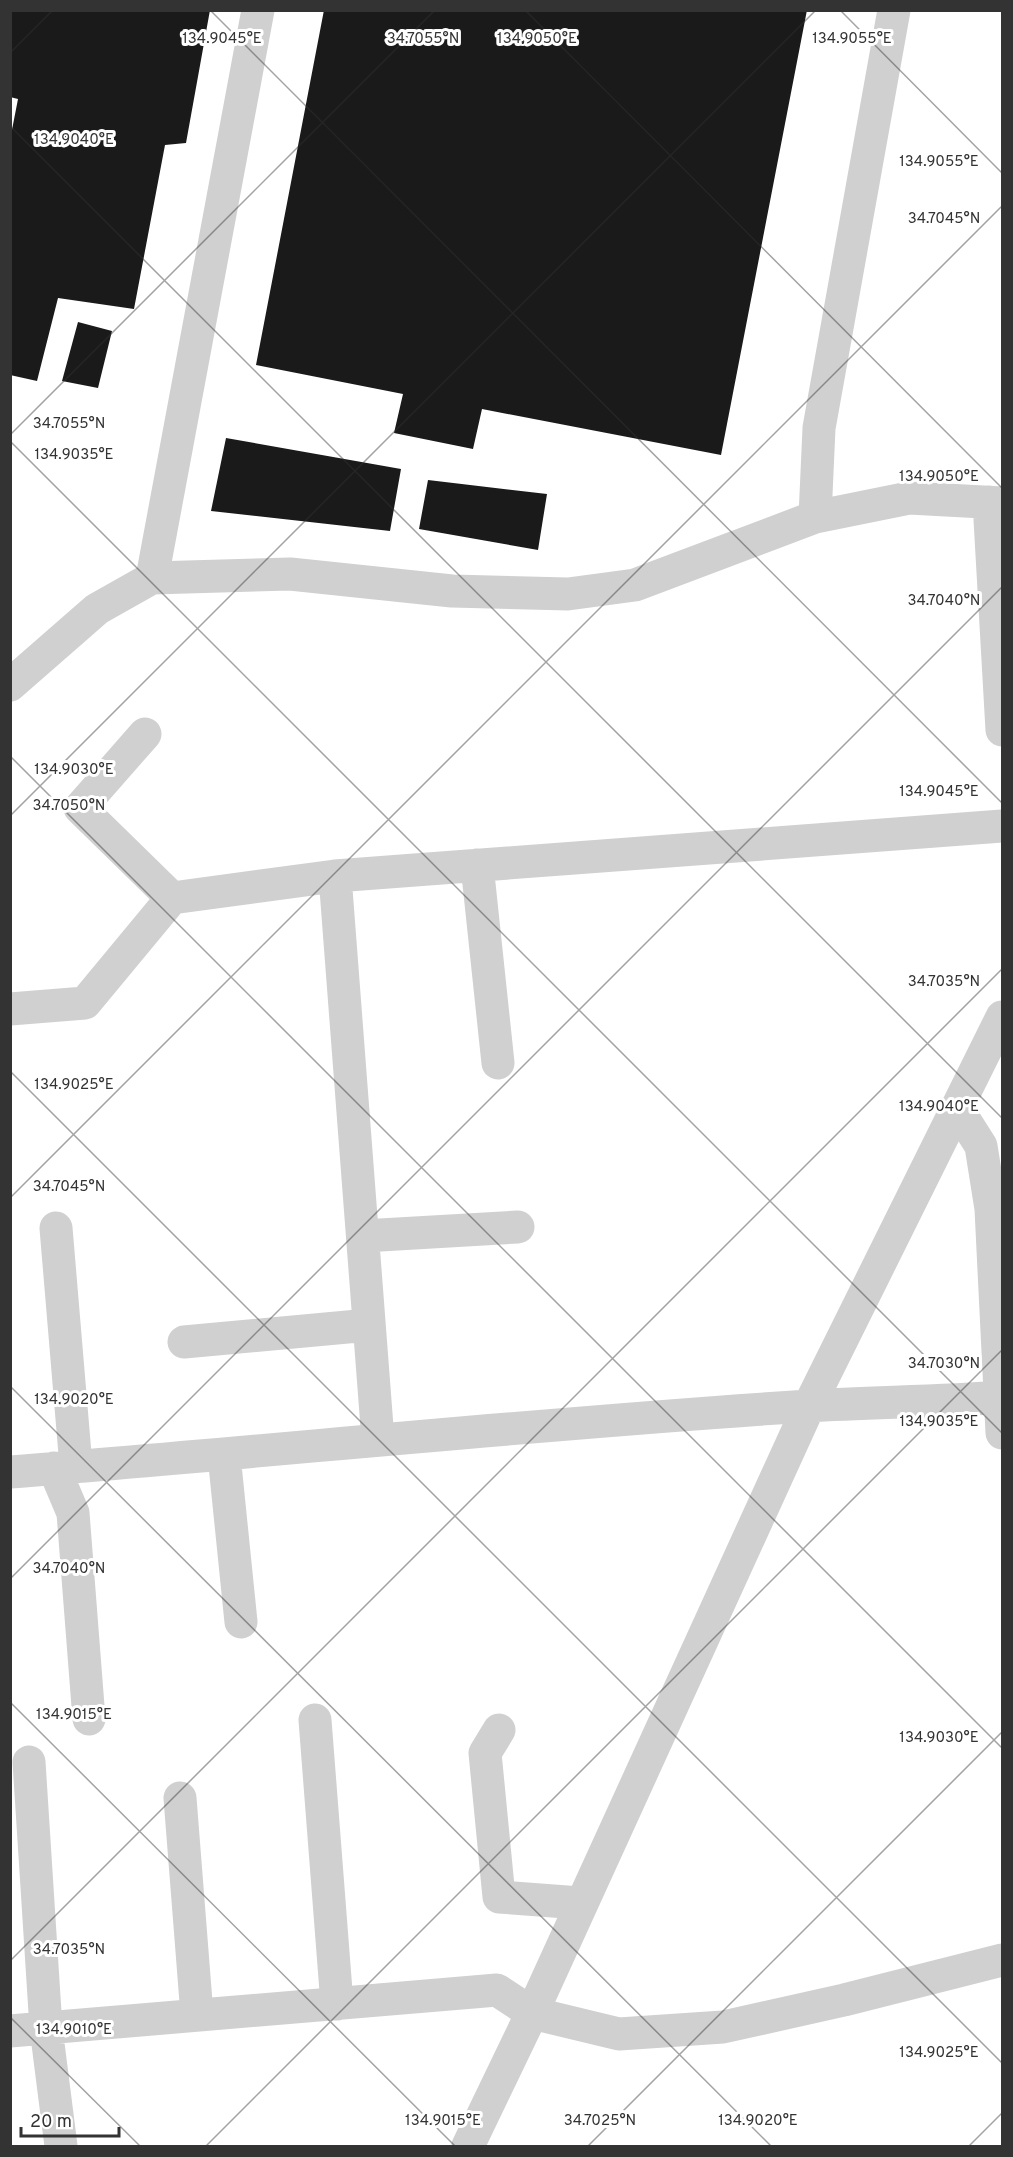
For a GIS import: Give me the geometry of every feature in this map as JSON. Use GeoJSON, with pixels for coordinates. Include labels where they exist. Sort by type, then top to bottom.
{"type":"FeatureCollection","features":[{"type":"Feature","properties":{"kind":"street"},"geometry":{"type":"LineString","coordinates":[[152,578],[258,10]]}},
{"type":"Feature","properties":{"kind":"street"},"geometry":{"type":"LineString","coordinates":[[815,517],[819,428],[894,10]]}},
{"type":"Feature","properties":{"kind":"street"},"geometry":{"type":"LineString","coordinates":[[10,685],[97,609],[152,578],[290,574],[452,591],[568,594],[635,585],[815,517],[909,498],[996,502],[1002,730]]}},
{"type":"Feature","properties":{"kind":"street"},"geometry":{"type":"LineString","coordinates":[[145,734],[80,808],[172,898]]}},
{"type":"Feature","properties":{"kind":"street"},"geometry":{"type":"LineString","coordinates":[[10,1009],[85,1003],[172,898],[334,876],[1002,826]]}},
{"type":"Feature","properties":{"kind":"street"},"geometry":{"type":"LineString","coordinates":[[477,865],[498,1063]]}},
{"type":"Feature","properties":{"kind":"street"},"geometry":{"type":"LineString","coordinates":[[334,876],[378,1440]]}},
{"type":"Feature","properties":{"kind":"street"},"geometry":{"type":"LineString","coordinates":[[468,2146],[532,2013],[580,1903],[809,1406],[1002,1017]]}},
{"type":"Feature","properties":{"kind":"street"},"geometry":{"type":"LineString","coordinates":[[957,1108],[981,1146],[997,1208],[1002,1433]]}},
{"type":"Feature","properties":{"kind":"street"},"geometry":{"type":"LineString","coordinates":[[363,1236],[518,1227]]}},
{"type":"Feature","properties":{"kind":"street"},"geometry":{"type":"LineString","coordinates":[[56,1228],[65,1467],[73,1513],[89,1719]]}},
{"type":"Feature","properties":{"kind":"street"},"geometry":{"type":"LineString","coordinates":[[184,1342],[369,1325]]}},
{"type":"Feature","properties":{"kind":"street"},"geometry":{"type":"LineString","coordinates":[[10,1472],[809,1406],[1001,1397]]}},
{"type":"Feature","properties":{"kind":"street"},"geometry":{"type":"LineString","coordinates":[[224,1455],[241,1622]]}},
{"type":"Feature","properties":{"kind":"street"},"geometry":{"type":"LineString","coordinates":[[315,1720],[337,2004]]}},
{"type":"Feature","properties":{"kind":"street"},"geometry":{"type":"LineString","coordinates":[[499,1730],[485,1753],[499,1897],[580,1903]]}},
{"type":"Feature","properties":{"kind":"street"},"geometry":{"type":"LineString","coordinates":[[29,1762],[46,2028],[61,2146]]}},
{"type":"Feature","properties":{"kind":"street"},"geometry":{"type":"LineString","coordinates":[[180,1798],[197,2015]]}},
{"type":"Feature","properties":{"kind":"street"},"geometry":{"type":"LineString","coordinates":[[10,2031],[497,1990],[532,2013],[619,2034],[723,2027],[844,2000],[1002,1960]]}},
{"type":"Feature","properties":{"kind":"building"},"geometry":{"type":"Polygon","coordinates":[[[12,10],[210,10],[186,143],[165,145],[134,309],[58,298],[37,381],[10,375],[10,140],[18,99],[10,97],[12,10]]]}},
{"type":"Feature","properties":{"kind":"building"},"geometry":{"type":"Polygon","coordinates":[[[324,10],[807,10],[721,455],[482,409],[473,449],[394,433],[403,394],[256,365],[324,10]]]}},
{"type":"Feature","properties":{"kind":"building"},"geometry":{"type":"Polygon","coordinates":[[[78,322],[112,331],[98,388],[62,381],[78,322]]]}},
{"type":"Feature","properties":{"kind":"building"},"geometry":{"type":"Polygon","coordinates":[[[226,438],[401,469],[390,531],[211,511],[226,438]]]}},
{"type":"Feature","properties":{"kind":"building"},"geometry":{"type":"Polygon","coordinates":[[[428,480],[547,494],[538,550],[419,529],[428,480]]]}}]}
